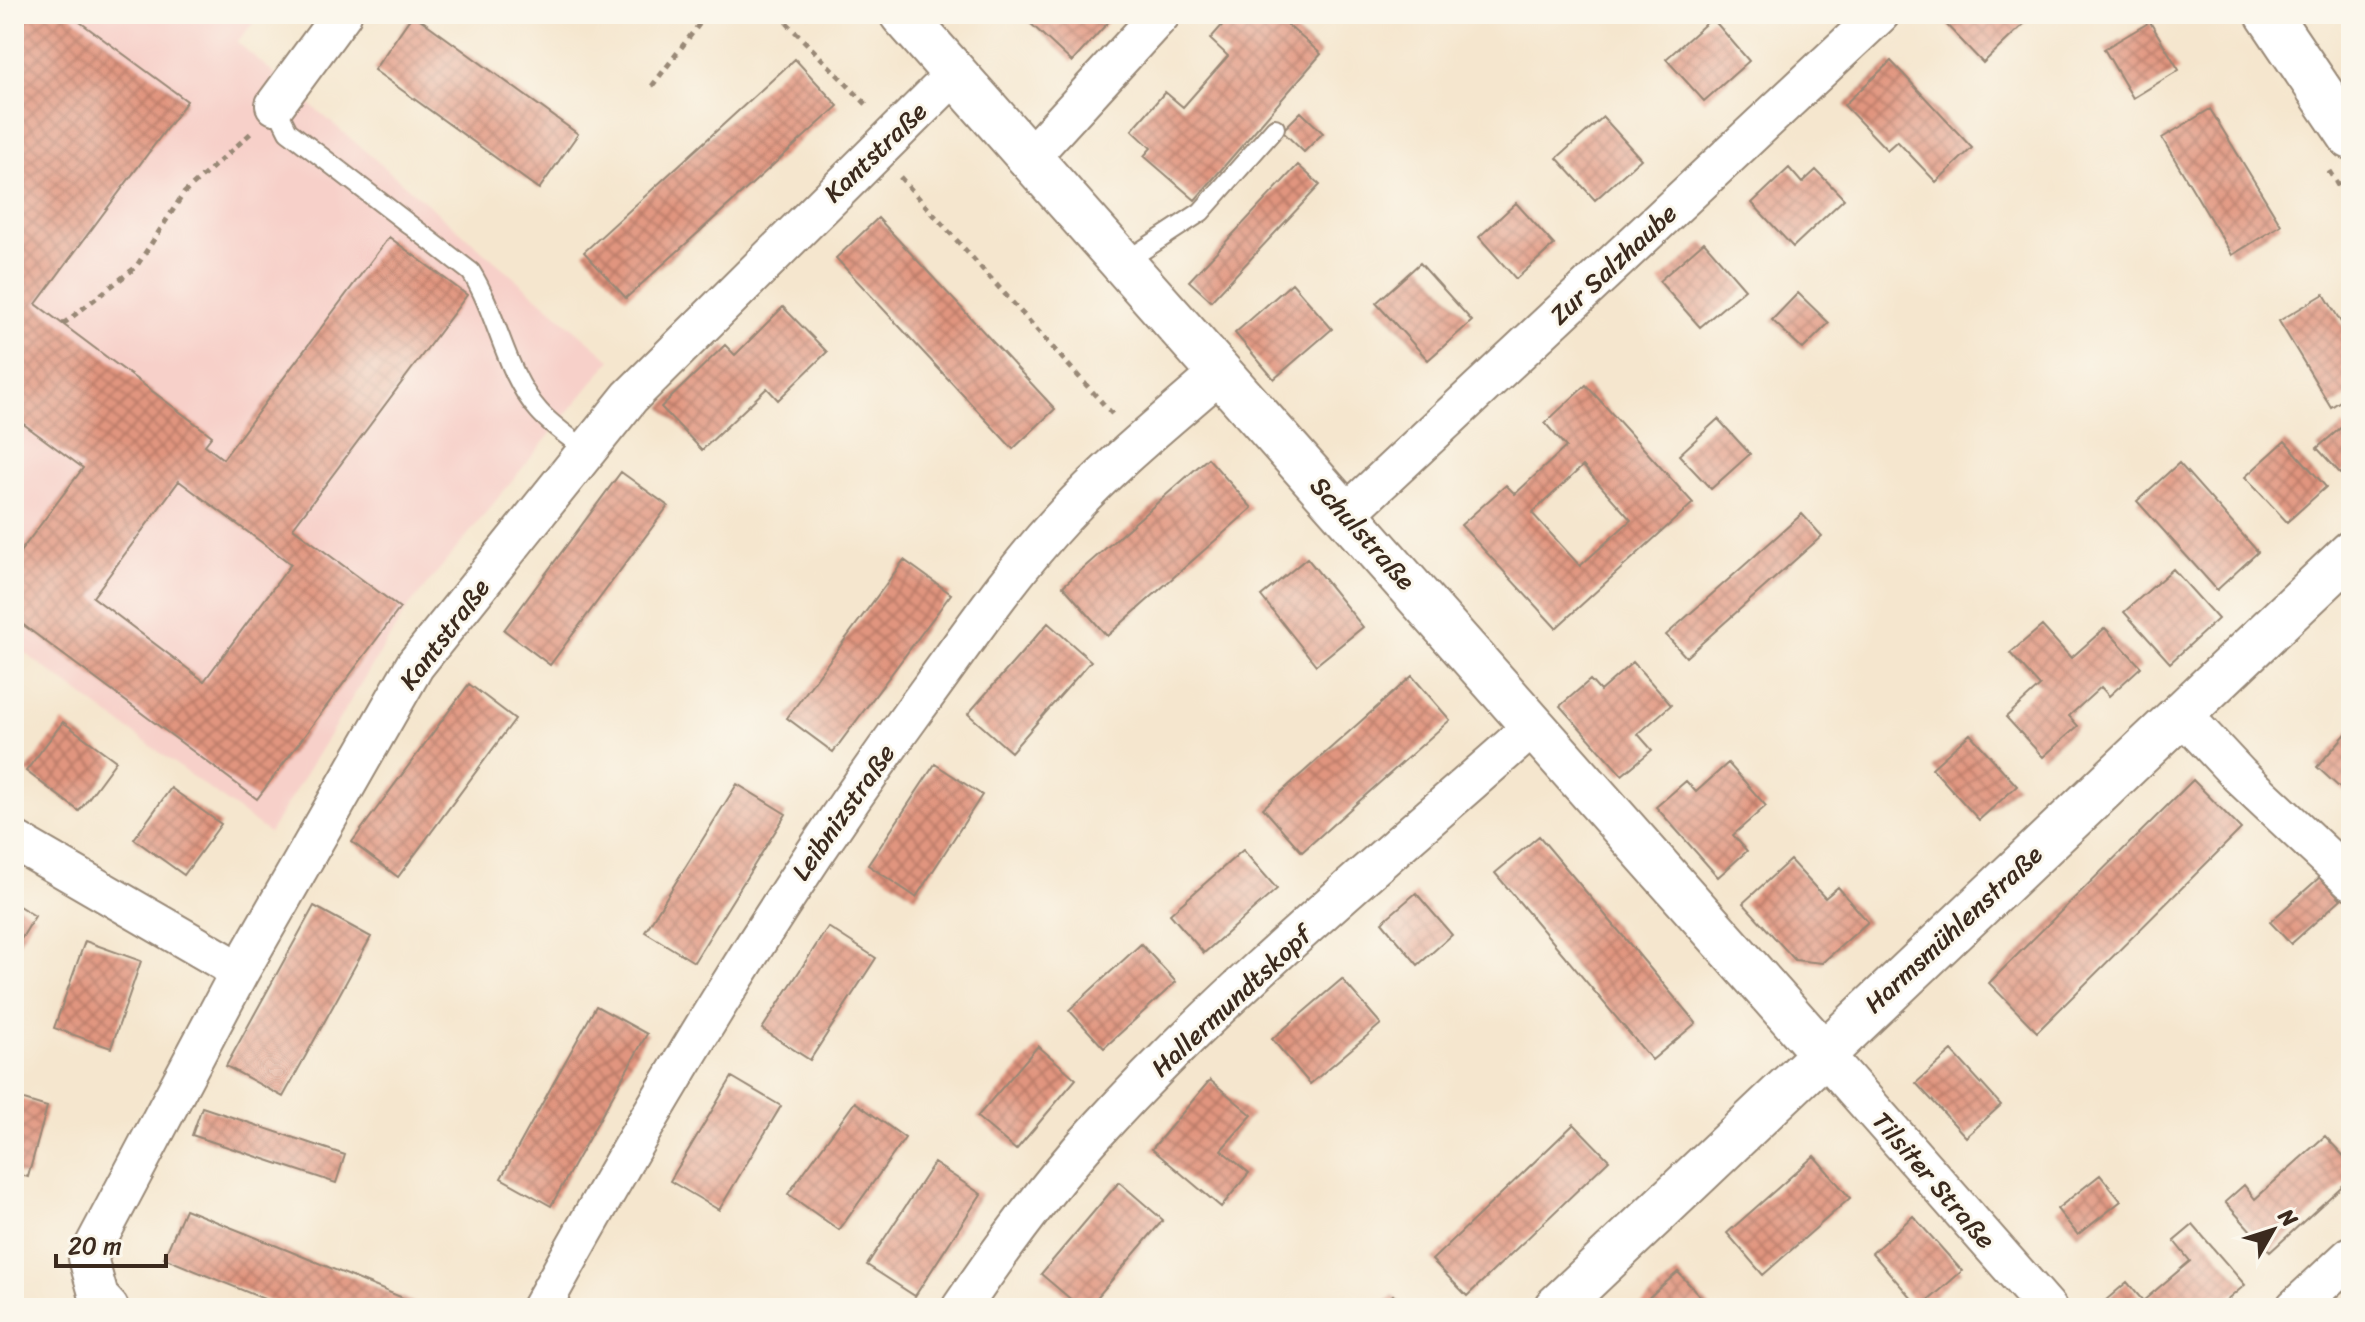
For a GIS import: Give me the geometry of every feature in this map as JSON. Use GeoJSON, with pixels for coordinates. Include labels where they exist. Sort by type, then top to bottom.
{"type":"FeatureCollection","features":[{"type":"Feature","properties":{"kind":"street","name":"Schulstraße"},"geometry":{"type":"LineString","coordinates":[[902,14],[1822,1052]]}},
{"type":"Feature","properties":{"kind":"street"},"geometry":{"type":"LineString","coordinates":[[1030,157],[1161,14]]}},
{"type":"Feature","properties":{"kind":"street","name":"Zur Salzhaube"},"geometry":{"type":"LineString","coordinates":[[1346,514],[1880,14]]}},
{"type":"Feature","properties":{"kind":"street"},"geometry":{"type":"LineString","coordinates":[[2268,14],[2343,108]]}},
{"type":"Feature","properties":{"kind":"street"},"geometry":{"type":"LineString","coordinates":[[275,105],[322,23]]}},
{"type":"Feature","properties":{"kind":"street","name":"Kantstraße"},"geometry":{"type":"LineString","coordinates":[[104,1303],[88,1258],[240,971],[415,665],[630,397],[884,140],[955,74]]}},
{"type":"Feature","properties":{"kind":"street","name":"Leibnizstraße"},"geometry":{"type":"LineString","coordinates":[[541,1308],[651,1110],[771,917],[874,765],[1046,537],[1139,444],[1220,373]]}},
{"type":"Feature","properties":{"kind":"street","name":"Harmsmühlenstraße"},"geometry":{"type":"LineString","coordinates":[[1556,1308],[1822,1052],[2351,553]]}},
{"type":"Feature","properties":{"kind":"street"},"geometry":{"type":"LineString","coordinates":[[2181,713],[2239,775],[2351,880]]}},
{"type":"Feature","properties":{"kind":"street","name":"Hallermundtskopf"},"geometry":{"type":"LineString","coordinates":[[961,1308],[1001,1250],[1097,1131],[1208,1018],[1534,726]]}},
{"type":"Feature","properties":{"kind":"street"},"geometry":{"type":"LineString","coordinates":[[14,840],[240,971]]}},
{"type":"Feature","properties":{"kind":"street","name":"Tilsiter Straße"},"geometry":{"type":"LineString","coordinates":[[1822,1052],[2047,1308]]}},
{"type":"Feature","properties":{"kind":"street"},"geometry":{"type":"LineString","coordinates":[[2295,1308],[2351,1256]]}},
{"type":"Feature","properties":{"kind":"lane"},"geometry":{"type":"LineString","coordinates":[[275,105],[288,131],[471,272],[486,295],[508,357],[538,410],[587,451]]}},
{"type":"Feature","properties":{"kind":"lane"},"geometry":{"type":"LineString","coordinates":[[1123,263],[1201,212],[1275,128]]}},
{"type":"Feature","properties":{"kind":"path"},"geometry":{"type":"LineString","coordinates":[[652,86],[707,14]]}},
{"type":"Feature","properties":{"kind":"path"},"geometry":{"type":"LineString","coordinates":[[778,14],[1139,444]]}},
{"type":"Feature","properties":{"kind":"path"},"geometry":{"type":"LineString","coordinates":[[63,324],[136,267],[184,193],[240,145],[275,105]]}},
{"type":"Feature","properties":{"kind":"shaded area"},"geometry":{"type":"Polygon","coordinates":[[[14,14],[261,14],[237,42],[611,360],[407,609],[269,833],[14,645],[14,14]]]}},
{"type":"Feature","properties":{"kind":"building"},"geometry":{"type":"Polygon","coordinates":[[[14,14],[69,14],[187,101],[36,304],[212,436],[205,445],[223,459],[389,237],[467,295],[293,528],[400,608],[257,799],[14,618],[14,560],[83,468],[14,417],[14,14]],[[179,481],[93,597],[204,681],[291,564],[179,481]]]}},
{"type":"Feature","properties":{"kind":"building"},"geometry":{"type":"Polygon","coordinates":[[[413,14],[578,134],[539,189],[374,70],[413,14]]]}},
{"type":"Feature","properties":{"kind":"building"},"geometry":{"type":"Polygon","coordinates":[[[1036,14],[1108,14],[1112,18],[1072,62],[1029,22],[1036,14]]]}},
{"type":"Feature","properties":{"kind":"building"},"geometry":{"type":"Polygon","coordinates":[[[1232,14],[1275,14],[1321,54],[1195,200],[1144,156],[1151,148],[1132,130],[1165,92],[1183,107],[1228,56],[1210,39],[1232,14]]]}},
{"type":"Feature","properties":{"kind":"building"},"geometry":{"type":"Polygon","coordinates":[[[1947,14],[2020,14],[2027,21],[1983,63],[1941,19],[1947,14]]]}},
{"type":"Feature","properties":{"kind":"building"},"geometry":{"type":"Polygon","coordinates":[[[1712,18],[1749,61],[1704,101],[1666,59],[1712,18]]]}},
{"type":"Feature","properties":{"kind":"building"},"geometry":{"type":"Polygon","coordinates":[[[2150,22],[2179,70],[2133,98],[2104,49],[2150,22]]]}},
{"type":"Feature","properties":{"kind":"building"},"geometry":{"type":"Polygon","coordinates":[[[795,59],[838,106],[626,298],[584,252],[795,59]]]}},
{"type":"Feature","properties":{"kind":"building"},"geometry":{"type":"Polygon","coordinates":[[[1891,61],[1972,148],[1936,182],[1897,141],[1887,150],[1844,105],[1891,61]]]}},
{"type":"Feature","properties":{"kind":"building"},"geometry":{"type":"Polygon","coordinates":[[[2210,109],[2281,225],[2232,255],[2162,138],[2210,109]]]}},
{"type":"Feature","properties":{"kind":"building"},"geometry":{"type":"Polygon","coordinates":[[[1301,112],[1323,133],[1304,152],[1282,131],[1301,112]]]}},
{"type":"Feature","properties":{"kind":"building"},"geometry":{"type":"Polygon","coordinates":[[[1603,117],[1641,159],[1595,200],[1557,158],[1603,117]]]}},
{"type":"Feature","properties":{"kind":"building"},"geometry":{"type":"Polygon","coordinates":[[[1298,165],[1320,185],[1211,301],[1189,281],[1298,165]]]}},
{"type":"Feature","properties":{"kind":"building"},"geometry":{"type":"Polygon","coordinates":[[[1789,168],[1802,183],[1816,170],[1844,199],[1793,247],[1752,203],[1789,168]]]}},
{"type":"Feature","properties":{"kind":"building"},"geometry":{"type":"Polygon","coordinates":[[[1516,203],[1554,245],[1516,279],[1479,237],[1516,203]]]}},
{"type":"Feature","properties":{"kind":"building"},"geometry":{"type":"Polygon","coordinates":[[[878,218],[1055,409],[1013,449],[836,258],[878,218]]]}},
{"type":"Feature","properties":{"kind":"building"},"geometry":{"type":"Polygon","coordinates":[[[1704,242],[1745,289],[1700,327],[1659,281],[1704,242]]]}},
{"type":"Feature","properties":{"kind":"building"},"geometry":{"type":"Polygon","coordinates":[[[1420,263],[1472,321],[1428,360],[1376,303],[1420,263]]]}},
{"type":"Feature","properties":{"kind":"building"},"geometry":{"type":"Polygon","coordinates":[[[1292,283],[1332,329],[1274,379],[1235,333],[1292,283]]]}},
{"type":"Feature","properties":{"kind":"building"},"geometry":{"type":"Polygon","coordinates":[[[1798,293],[1829,323],[1803,349],[1772,320],[1798,293]]]}},
{"type":"Feature","properties":{"kind":"building"},"geometry":{"type":"Polygon","coordinates":[[[2324,294],[2351,339],[2351,394],[2331,407],[2279,321],[2324,294]]]}},
{"type":"Feature","properties":{"kind":"building"},"geometry":{"type":"Polygon","coordinates":[[[783,307],[827,352],[778,400],[767,388],[702,450],[661,407],[725,345],[735,355],[783,307]]]}},
{"type":"Feature","properties":{"kind":"building"},"geometry":{"type":"Polygon","coordinates":[[[1586,385],[1693,503],[1556,628],[1461,525],[1506,485],[1515,494],[1566,447],[1545,423],[1586,385]],[[1583,466],[1532,513],[1580,566],[1631,520],[1583,466]]]}},
{"type":"Feature","properties":{"kind":"building"},"geometry":{"type":"Polygon","coordinates":[[[1718,419],[1750,454],[1711,489],[1679,455],[1718,419]]]}},
{"type":"Feature","properties":{"kind":"building"},"geometry":{"type":"Polygon","coordinates":[[[2343,426],[2351,435],[2351,465],[2341,474],[2317,448],[2343,426]]]}},
{"type":"Feature","properties":{"kind":"building"},"geometry":{"type":"Polygon","coordinates":[[[2285,441],[2326,487],[2287,522],[2245,477],[2285,441]]]}},
{"type":"Feature","properties":{"kind":"building"},"geometry":{"type":"Polygon","coordinates":[[[1208,458],[1252,508],[1107,636],[1063,586],[1208,458]]]}},
{"type":"Feature","properties":{"kind":"building"},"geometry":{"type":"Polygon","coordinates":[[[2179,463],[2258,552],[2217,590],[2137,501],[2179,463]]]}},
{"type":"Feature","properties":{"kind":"building"},"geometry":{"type":"Polygon","coordinates":[[[621,472],[668,506],[550,665],[504,630],[621,472]]]}},
{"type":"Feature","properties":{"kind":"building"},"geometry":{"type":"Polygon","coordinates":[[[1802,514],[1822,536],[1686,657],[1666,635],[1802,514]]]}},
{"type":"Feature","properties":{"kind":"building"},"geometry":{"type":"Polygon","coordinates":[[[1307,558],[1363,627],[1316,665],[1261,596],[1307,558]]]}},
{"type":"Feature","properties":{"kind":"building"},"geometry":{"type":"Polygon","coordinates":[[[904,560],[951,594],[833,752],[787,718],[904,560]]]}},
{"type":"Feature","properties":{"kind":"building"},"geometry":{"type":"Polygon","coordinates":[[[2173,569],[2218,619],[2170,663],[2124,612],[2173,569]]]}},
{"type":"Feature","properties":{"kind":"building"},"geometry":{"type":"Polygon","coordinates":[[[1048,623],[1091,661],[1011,752],[968,714],[1048,623]]]}},
{"type":"Feature","properties":{"kind":"building"},"geometry":{"type":"Polygon","coordinates":[[[2042,626],[2071,658],[2105,628],[2141,667],[2109,696],[2101,687],[2069,716],[2078,726],[2043,757],[2006,717],[2040,686],[2010,653],[2042,626]]]}},
{"type":"Feature","properties":{"kind":"building"},"geometry":{"type":"Polygon","coordinates":[[[1633,662],[1671,705],[1638,734],[1652,750],[1622,775],[1560,706],[1590,680],[1600,691],[1633,662]]]}},
{"type":"Feature","properties":{"kind":"building"},"geometry":{"type":"Polygon","coordinates":[[[1412,676],[1450,720],[1302,852],[1263,808],[1412,676]]]}},
{"type":"Feature","properties":{"kind":"building"},"geometry":{"type":"Polygon","coordinates":[[[469,684],[515,719],[398,877],[352,842],[469,684]]]}},
{"type":"Feature","properties":{"kind":"building"},"geometry":{"type":"Polygon","coordinates":[[[63,722],[116,761],[79,811],[26,771],[63,722]]]}},
{"type":"Feature","properties":{"kind":"building"},"geometry":{"type":"Polygon","coordinates":[[[2351,728],[2351,798],[2317,767],[2351,728]]]}},
{"type":"Feature","properties":{"kind":"building"},"geometry":{"type":"Polygon","coordinates":[[[1970,734],[2017,786],[1979,820],[1932,768],[1970,734]]]}},
{"type":"Feature","properties":{"kind":"building"},"geometry":{"type":"Polygon","coordinates":[[[1728,763],[1766,806],[1733,835],[1747,851],[1718,877],[1656,807],[1686,781],[1696,792],[1728,763]]]}},
{"type":"Feature","properties":{"kind":"building"},"geometry":{"type":"Polygon","coordinates":[[[935,764],[982,795],[916,897],[868,865],[935,764]]]}},
{"type":"Feature","properties":{"kind":"building"},"geometry":{"type":"Polygon","coordinates":[[[2193,780],[2241,829],[2037,1032],[1989,983],[2193,780]]]}},
{"type":"Feature","properties":{"kind":"building"},"geometry":{"type":"Polygon","coordinates":[[[737,784],[786,814],[694,962],[645,932],[737,784]]]}},
{"type":"Feature","properties":{"kind":"building"},"geometry":{"type":"Polygon","coordinates":[[[171,788],[221,824],[184,875],[134,839],[171,788]]]}},
{"type":"Feature","properties":{"kind":"building"},"geometry":{"type":"Polygon","coordinates":[[[1539,836],[1696,1023],[1652,1060],[1495,873],[1539,836]]]}},
{"type":"Feature","properties":{"kind":"building"},"geometry":{"type":"Polygon","coordinates":[[[1243,850],[1277,889],[1204,953],[1170,914],[1243,850]]]}},
{"type":"Feature","properties":{"kind":"building"},"geometry":{"type":"Polygon","coordinates":[[[1790,860],[1825,898],[1838,887],[1868,922],[1822,963],[1795,960],[1743,903],[1790,860]]]}},
{"type":"Feature","properties":{"kind":"building"},"geometry":{"type":"Polygon","coordinates":[[[2320,877],[2341,899],[2291,944],[2270,922],[2320,877]]]}},
{"type":"Feature","properties":{"kind":"building"},"geometry":{"type":"Polygon","coordinates":[[[1416,893],[1452,935],[1418,965],[1382,922],[1416,893]]]}},
{"type":"Feature","properties":{"kind":"building"},"geometry":{"type":"Polygon","coordinates":[[[14,903],[35,916],[14,951],[14,903]]]}},
{"type":"Feature","properties":{"kind":"building"},"geometry":{"type":"Polygon","coordinates":[[[314,906],[371,937],[283,1097],[226,1066],[314,906]]]}},
{"type":"Feature","properties":{"kind":"building"},"geometry":{"type":"Polygon","coordinates":[[[828,927],[876,958],[810,1060],[762,1029],[828,927]]]}},
{"type":"Feature","properties":{"kind":"building"},"geometry":{"type":"Polygon","coordinates":[[[85,941],[141,961],[111,1048],[54,1028],[85,941]]]}},
{"type":"Feature","properties":{"kind":"building"},"geometry":{"type":"Polygon","coordinates":[[[1141,944],[1176,982],[1104,1048],[1069,1010],[1141,944]]]}},
{"type":"Feature","properties":{"kind":"building"},"geometry":{"type":"Polygon","coordinates":[[[1342,979],[1381,1024],[1310,1084],[1272,1039],[1342,979]]]}},
{"type":"Feature","properties":{"kind":"building"},"geometry":{"type":"Polygon","coordinates":[[[596,1006],[647,1034],[551,1206],[501,1178],[596,1006]]]}},
{"type":"Feature","properties":{"kind":"building"},"geometry":{"type":"Polygon","coordinates":[[[1038,1046],[1076,1079],[1016,1150],[977,1117],[1038,1046]]]}},
{"type":"Feature","properties":{"kind":"building"},"geometry":{"type":"Polygon","coordinates":[[[1952,1051],[2001,1105],[1966,1137],[1916,1083],[1952,1051]]]}},
{"type":"Feature","properties":{"kind":"building"},"geometry":{"type":"Polygon","coordinates":[[[732,1077],[781,1106],[719,1210],[670,1181],[732,1077]]]}},
{"type":"Feature","properties":{"kind":"building"},"geometry":{"type":"Polygon","coordinates":[[[1210,1080],[1252,1115],[1221,1150],[1249,1173],[1221,1207],[1152,1149],[1210,1080]]]}},
{"type":"Feature","properties":{"kind":"building"},"geometry":{"type":"Polygon","coordinates":[[[14,1097],[47,1107],[28,1177],[14,1173],[14,1097]]]}},
{"type":"Feature","properties":{"kind":"building"},"geometry":{"type":"Polygon","coordinates":[[[855,1102],[905,1138],[839,1230],[788,1194],[855,1102]]]}},
{"type":"Feature","properties":{"kind":"building"},"geometry":{"type":"Polygon","coordinates":[[[202,1107],[345,1155],[336,1183],[192,1135],[202,1107]]]}},
{"type":"Feature","properties":{"kind":"building"},"geometry":{"type":"Polygon","coordinates":[[[1574,1124],[1609,1160],[1467,1296],[1432,1260],[1574,1124]]]}},
{"type":"Feature","properties":{"kind":"building"},"geometry":{"type":"Polygon","coordinates":[[[2325,1136],[2351,1164],[2351,1178],[2270,1252],[2225,1202],[2244,1185],[2255,1199],[2325,1136]]]}},
{"type":"Feature","properties":{"kind":"building"},"geometry":{"type":"Polygon","coordinates":[[[1814,1156],[1850,1198],[1763,1275],[1727,1233],[1814,1156]]]}},
{"type":"Feature","properties":{"kind":"building"},"geometry":{"type":"Polygon","coordinates":[[[934,1163],[981,1194],[915,1296],[867,1265],[934,1163]]]}},
{"type":"Feature","properties":{"kind":"building"},"geometry":{"type":"Polygon","coordinates":[[[2100,1175],[2121,1201],[2078,1235],[2057,1209],[2100,1175]]]}},
{"type":"Feature","properties":{"kind":"building"},"geometry":{"type":"Polygon","coordinates":[[[1119,1182],[1163,1220],[1088,1308],[1081,1308],[1041,1274],[1119,1182]]]}},
{"type":"Feature","properties":{"kind":"building"},"geometry":{"type":"Polygon","coordinates":[[[185,1209],[427,1308],[286,1308],[164,1258],[185,1209]]]}},
{"type":"Feature","properties":{"kind":"building"},"geometry":{"type":"Polygon","coordinates":[[[1913,1216],[1962,1271],[1920,1308],[1872,1253],[1913,1216]]]}},
{"type":"Feature","properties":{"kind":"building"},"geometry":{"type":"Polygon","coordinates":[[[2193,1225],[2245,1285],[2218,1308],[2113,1308],[2106,1300],[2127,1282],[2143,1301],[2190,1261],[2174,1241],[2193,1225]]]}},
{"type":"Feature","properties":{"kind":"building"},"geometry":{"type":"Polygon","coordinates":[[[1678,1272],[1711,1308],[1638,1308],[1655,1292],[1678,1272]]]}},
{"type":"Feature","properties":{"kind":"building"},"geometry":{"type":"Polygon","coordinates":[[[1393,1295],[1405,1308],[1379,1308],[1393,1295]]]}}]}
